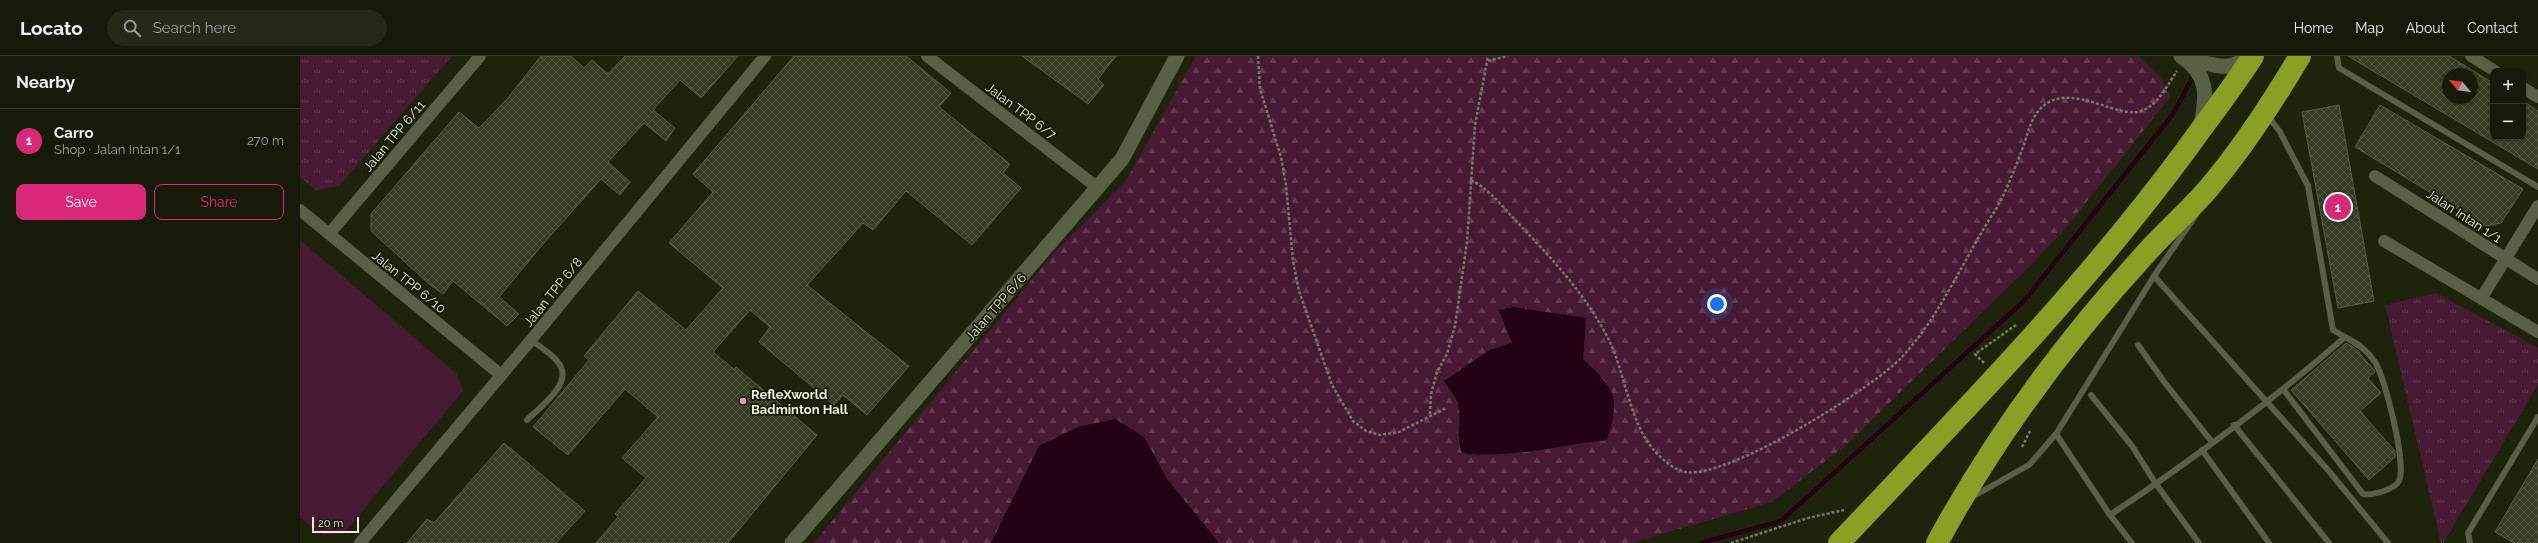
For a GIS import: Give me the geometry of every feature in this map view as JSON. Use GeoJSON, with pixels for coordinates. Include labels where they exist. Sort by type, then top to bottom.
{"type":"FeatureCollection","features":[{"type":"Feature","properties":{"kind":"highway"},"geometry":{"type":"LineString","coordinates":[[1839,543],[1936,442],[2066,300],[2150,198],[2253,56]]}},
{"type":"Feature","properties":{"kind":"highway"},"geometry":{"type":"LineString","coordinates":[[1938,543],[1958,505],[2010,422],[2078,335],[2148,251],[2207,190],[2267,113],[2300,56]]}},
{"type":"Feature","properties":{"kind":"street","name":"Jalan TPP 6/11"},"geometry":{"type":"LineString","coordinates":[[329,234],[480,56]]}},
{"type":"Feature","properties":{"kind":"street","name":"Jalan TPP 6/8"},"geometry":{"type":"LineString","coordinates":[[360,543],[531,340],[765,56]]}},
{"type":"Feature","properties":{"kind":"street","name":"Jalan TPP 6/7"},"geometry":{"type":"LineString","coordinates":[[927,56],[1098,188]]}},
{"type":"Feature","properties":{"kind":"street","name":"Jalan TPP 6/6"},"geometry":{"type":"LineString","coordinates":[[792,543],[1122,159],[1177,56]]}},
{"type":"Feature","properties":{"kind":"street"},"geometry":{"type":"LineString","coordinates":[[2189,61],[2215,66],[2233,65],[2250,56]]}},
{"type":"Feature","properties":{"kind":"street"},"geometry":{"type":"LineString","coordinates":[[2471,56],[2490,68]]}},
{"type":"Feature","properties":{"kind":"street"},"geometry":{"type":"LineString","coordinates":[[2189,61],[2200,73],[2204,84],[2205,105],[2199,132]]}},
{"type":"Feature","properties":{"kind":"street"},"geometry":{"type":"LineString","coordinates":[[2526,90],[2538,97]]}},
{"type":"Feature","properties":{"kind":"street","name":"Jalan Intan 1/1"},"geometry":{"type":"LineString","coordinates":[[2375,176],[2538,279]]}},
{"type":"Feature","properties":{"kind":"street"},"geometry":{"type":"LineString","coordinates":[[2482,297],[2538,206]]}},
{"type":"Feature","properties":{"kind":"street","name":"Jalan TPP 6/10"},"geometry":{"type":"LineString","coordinates":[[300,210],[501,375]]}},
{"type":"Feature","properties":{"kind":"street"},"geometry":{"type":"LineString","coordinates":[[2384,241],[2482,297],[2538,332]]}},
{"type":"Feature","properties":{"kind":"lane"},"geometry":{"type":"LineString","coordinates":[[2337,56],[2339,68],[2538,187]]}},
{"type":"Feature","properties":{"kind":"lane"},"geometry":{"type":"LineString","coordinates":[[2267,113],[2280,132],[2308,186],[2333,330],[2364,348],[2376,363],[2398,438],[2401,469],[2400,480],[2396,484],[2371,495],[2363,494],[2283,389]]}},
{"type":"Feature","properties":{"kind":"lane"},"geometry":{"type":"LineString","coordinates":[[1958,505],[2029,465],[2056,434],[2154,276],[2192,222],[2207,190]]}},
{"type":"Feature","properties":{"kind":"lane"},"geometry":{"type":"LineString","coordinates":[[2154,276],[2328,470],[2388,543]]}},
{"type":"Feature","properties":{"kind":"lane"},"geometry":{"type":"LineString","coordinates":[[2110,515],[2156,484],[2283,389],[2345,337]]}},
{"type":"Feature","properties":{"kind":"lane"},"geometry":{"type":"LineString","coordinates":[[527,420],[560,386],[564,376],[561,366],[531,340]]}},
{"type":"Feature","properties":{"kind":"lane"},"geometry":{"type":"LineString","coordinates":[[2138,345],[2165,384],[2212,442]]}},
{"type":"Feature","properties":{"kind":"lane"},"geometry":{"type":"LineString","coordinates":[[2091,395],[2132,446],[2156,484],[2199,543]]}},
{"type":"Feature","properties":{"kind":"lane"},"geometry":{"type":"LineString","coordinates":[[2470,543],[2468,533],[2538,417]]}},
{"type":"Feature","properties":{"kind":"lane"},"geometry":{"type":"LineString","coordinates":[[2234,425],[2328,543]]}},
{"type":"Feature","properties":{"kind":"lane"},"geometry":{"type":"LineString","coordinates":[[2056,434],[2110,515],[2132,543]]}},
{"type":"Feature","properties":{"kind":"lane"},"geometry":{"type":"LineString","coordinates":[[2202,450],[2269,543]]}},
{"type":"Feature","properties":{"kind":"path"},"geometry":{"type":"LineString","coordinates":[[1258,56],[1260,89],[1281,157],[1286,184],[1293,261],[1299,291],[1332,385],[1352,421],[1366,432],[1380,435],[1399,432],[1430,414],[1446,408]]}},
{"type":"Feature","properties":{"kind":"path"},"geometry":{"type":"LineString","coordinates":[[1430,414],[1431,394],[1437,372],[1447,354],[1455,326],[1467,242],[1475,125],[1488,56]]}},
{"type":"Feature","properties":{"kind":"path"},"geometry":{"type":"LineString","coordinates":[[1488,61],[1508,56]]}},
{"type":"Feature","properties":{"kind":"path"},"geometry":{"type":"LineString","coordinates":[[1471,180],[1497,201],[1530,235],[1589,306],[1602,327],[1614,353],[1640,431],[1653,449],[1670,466],[1686,472],[1707,470],[1766,448],[1791,434],[1887,372],[1902,356],[1931,319],[1996,209],[2006,190],[2028,128],[2044,105],[2060,100],[2077,98],[2125,111],[2142,111],[2153,104],[2189,61]]}},
{"type":"Feature","properties":{"kind":"path"},"geometry":{"type":"LineString","coordinates":[[1731,543],[1808,518],[1850,508]]}},
{"type":"Feature","properties":{"kind":"green space"},"geometry":{"type":"Polygon","coordinates":[[[300,56],[452,56],[339,186],[315,190],[300,177],[300,56]]]}},
{"type":"Feature","properties":{"kind":"green space"},"geometry":{"type":"Polygon","coordinates":[[[1196,56],[2139,56],[2162,79],[2170,97],[2065,229],[2030,266],[1846,445],[1772,502],[1631,543],[1219,543],[1167,479],[1144,437],[995,536],[991,543],[814,543],[1054,253],[1125,182],[1196,56]],[[1513,307],[1499,310],[1512,343],[1490,350],[1444,381],[1458,402],[1460,419],[1458,433],[1462,453],[1516,453],[1607,440],[1599,375],[1583,359],[1586,318],[1513,307]]]}},
{"type":"Feature","properties":{"kind":"green space"},"geometry":{"type":"Polygon","coordinates":[[[300,240],[457,374],[463,391],[343,534],[323,535],[300,518],[300,240]]]}},
{"type":"Feature","properties":{"kind":"green space"},"geometry":{"type":"Polygon","coordinates":[[[2436,293],[2538,348],[2538,385],[2443,543],[2441,543],[2385,305],[2436,293]]]}},
{"type":"Feature","properties":{"kind":"shaded area"},"geometry":{"type":"Polygon","coordinates":[[[1513,307],[1586,318],[1583,359],[1608,387],[1614,403],[1614,413],[1607,440],[1517,453],[1462,453],[1459,440],[1460,416],[1458,403],[1456,397],[1444,381],[1490,350],[1512,343],[1499,310],[1513,307]]]}},
{"type":"Feature","properties":{"kind":"shaded area"},"geometry":{"type":"Polygon","coordinates":[[[1115,419],[1144,437],[1167,479],[1219,543],[991,543],[1039,446],[1078,427],[1115,419]]]}},
{"type":"Feature","properties":{"kind":"building"},"geometry":{"type":"Polygon","coordinates":[[[541,56],[571,56],[584,68],[592,60],[608,74],[625,56],[738,56],[701,98],[680,80],[653,110],[675,128],[666,141],[644,123],[608,162],[630,182],[620,195],[601,179],[543,244],[499,297],[519,314],[507,326],[453,281],[443,294],[429,284],[371,231],[371,214],[459,112],[479,128],[507,99],[541,56]]]}},
{"type":"Feature","properties":{"kind":"building"},"geometry":{"type":"Polygon","coordinates":[[[794,56],[906,56],[951,93],[939,107],[1010,164],[1003,173],[1021,188],[972,245],[906,191],[873,230],[863,223],[807,285],[909,366],[867,415],[843,395],[834,405],[759,342],[770,327],[750,310],[713,352],[735,370],[736,367],[817,435],[728,543],[596,543],[618,517],[615,514],[646,478],[622,458],[658,417],[625,389],[568,455],[533,427],[589,360],[584,356],[638,291],[686,330],[723,288],[669,243],[713,192],[693,174],[794,56]]]}},
{"type":"Feature","properties":{"kind":"building"},"geometry":{"type":"Polygon","coordinates":[[[1022,56],[1116,56],[1098,79],[1104,85],[1088,104],[1022,56]]]}},
{"type":"Feature","properties":{"kind":"building"},"geometry":{"type":"Polygon","coordinates":[[[2348,56],[2449,56],[2469,68],[2442,68],[2442,104],[2478,104],[2478,74],[2490,81],[2490,140],[2526,140],[2526,103],[2538,111],[2538,169],[2348,56]]]}},
{"type":"Feature","properties":{"kind":"building"},"geometry":{"type":"Polygon","coordinates":[[[2339,105],[2374,301],[2338,308],[2302,112],[2339,105]]]}},
{"type":"Feature","properties":{"kind":"building"},"geometry":{"type":"Polygon","coordinates":[[[2380,105],[2523,189],[2501,223],[2486,226],[2355,147],[2380,105]]]}},
{"type":"Feature","properties":{"kind":"building"},"geometry":{"type":"Polygon","coordinates":[[[2346,343],[2355,348],[2374,370],[2375,372],[2368,378],[2381,393],[2360,411],[2395,451],[2395,457],[2369,480],[2291,390],[2346,343]]]}},
{"type":"Feature","properties":{"kind":"building"},"geometry":{"type":"Polygon","coordinates":[[[504,443],[585,511],[556,543],[407,543],[427,519],[434,523],[504,443]]]}},
{"type":"Feature","properties":{"kind":"building"},"geometry":{"type":"Polygon","coordinates":[[[2538,459],[2538,543],[2514,543],[2495,532],[2538,459]]]}},
{"type":"Feature","properties":{"kind":"waterway"},"geometry":{"type":"LineString","coordinates":[[1701,543],[1781,521],[2024,301],[2173,114],[2195,73]]}},
{"type":"Feature","properties":{"kind":"place","name":"Carro"},"geometry":{"type":"Point","coordinates":[2338,207]}},
{"type":"Feature","properties":{"kind":"place","name":"RefleXworld Badminton Hall"},"geometry":{"type":"Point","coordinates":[743,401]}}]}
